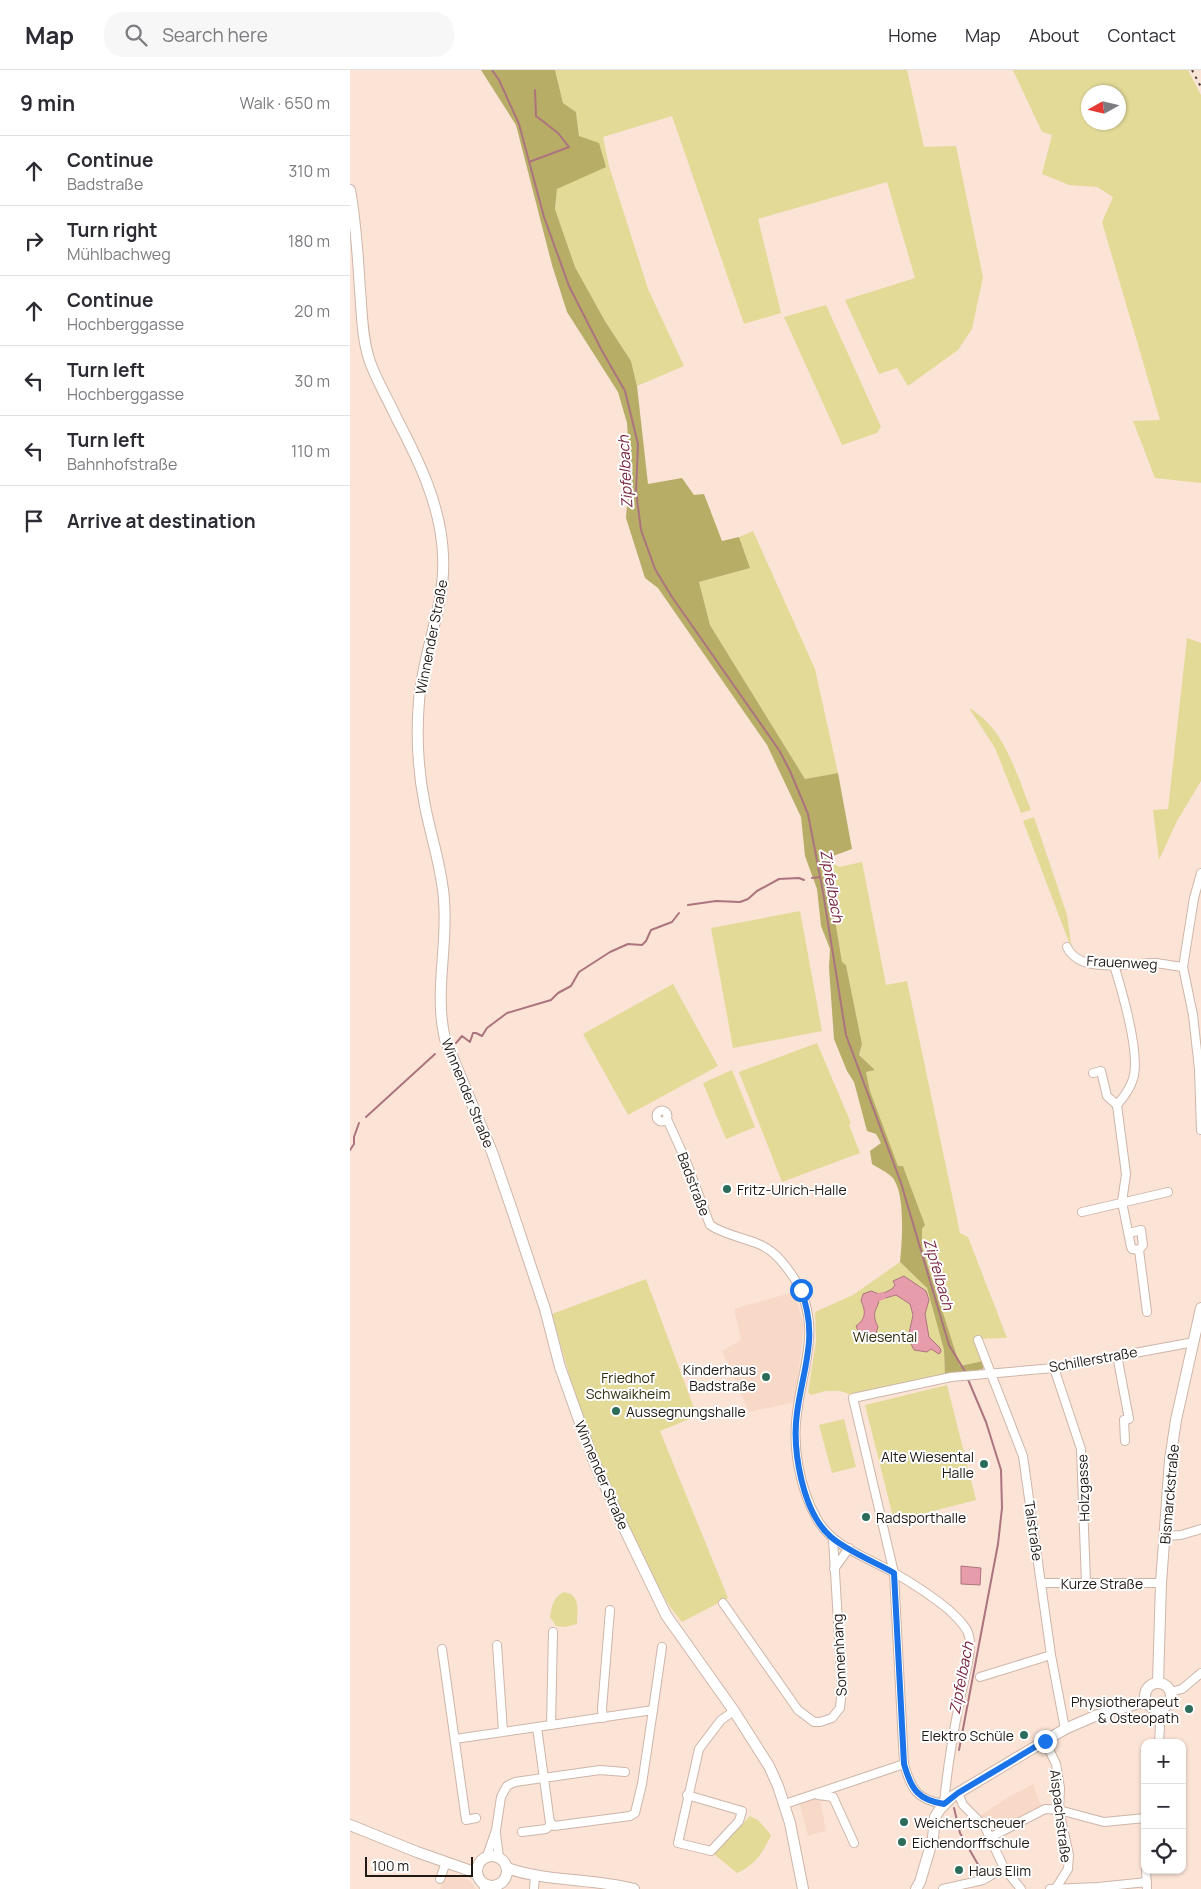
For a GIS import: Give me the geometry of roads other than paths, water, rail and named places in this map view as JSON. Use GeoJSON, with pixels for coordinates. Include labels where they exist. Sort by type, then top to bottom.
{"type":"FeatureCollection","features":[{"type":"Feature","properties":{"kind":"main road","name":"Winnender Straße"},"geometry":{"type":"LineString","coordinates":[[350,190],[356,225],[364,336],[368,358],[423,472],[433,500],[442,536],[444,571],[422,676],[418,744],[423,797],[443,892],[444,939],[440,998],[441,1022],[445,1039],[502,1179],[545,1309],[560,1367],[593,1459],[660,1604],[764,1757],[785,1804],[803,1889]]}},
{"type":"Feature","properties":{"kind":"main road","name":"Bismarckstraße"},"geometry":{"type":"LineString","coordinates":[[1158,1682],[1161,1583],[1170,1460],[1176,1420],[1197,1339],[1201,1308]]}},
{"type":"Feature","properties":{"kind":"main road"},"geometry":{"type":"LineString","coordinates":[[1158,1682],[1166,1686],[1171,1692],[1169,1703],[1161,1708],[1153,1708],[1146,1701],[1145,1694],[1148,1687],[1158,1682]]}},
{"type":"Feature","properties":{"kind":"main road"},"geometry":{"type":"LineString","coordinates":[[916,1889],[920,1882],[933,1838],[935,1818],[944,1804],[956,1794],[1065,1729],[1095,1716],[1146,1701]]}},
{"type":"Feature","properties":{"kind":"main road"},"geometry":{"type":"LineString","coordinates":[[350,1824],[446,1862],[488,1885],[501,1880],[532,1875],[617,1885],[634,1889]]}},
{"type":"Feature","properties":{"kind":"main road"},"geometry":{"type":"LineString","coordinates":[[446,1862],[462,1863],[499,1857],[504,1862],[501,1880]]}},
{"type":"Feature","properties":{"kind":"main road"},"geometry":{"type":"LineString","coordinates":[[482,1882],[477,1870],[483,1859]]}},
{"type":"Feature","properties":{"kind":"street"},"geometry":{"type":"LineString","coordinates":[[1201,873],[1194,898],[1182,967],[1193,1015],[1200,1069],[1201,1130]]}},
{"type":"Feature","properties":{"kind":"street","name":"Frauenweg"},"geometry":{"type":"LineString","coordinates":[[1067,947],[1070,953],[1087,964],[1156,963],[1182,967]]}},
{"type":"Feature","properties":{"kind":"street"},"geometry":{"type":"LineString","coordinates":[[1114,965],[1135,1053],[1134,1077],[1127,1092],[1117,1105]]}},
{"type":"Feature","properties":{"kind":"street"},"geometry":{"type":"LineString","coordinates":[[1093,1072],[1101,1071],[1107,1096],[1117,1105],[1126,1174],[1122,1202],[1132,1249],[1139,1250]]}},
{"type":"Feature","properties":{"kind":"street","name":"Badstraße"},"geometry":{"type":"LineString","coordinates":[[667,1119],[686,1161],[710,1225],[717,1230],[752,1242],[772,1252],[788,1270],[801,1290],[806,1302],[811,1328],[796,1414],[799,1470],[804,1491],[823,1530],[833,1539],[894,1573],[941,1604],[955,1615],[969,1635],[969,1652],[951,1743],[944,1804]]}},
{"type":"Feature","properties":{"kind":"street"},"geometry":{"type":"LineString","coordinates":[[1082,1212],[1168,1192]]}},
{"type":"Feature","properties":{"kind":"street"},"geometry":{"type":"LineString","coordinates":[[1129,1233],[1141,1230],[1144,1245],[1139,1250]]}},
{"type":"Feature","properties":{"kind":"street"},"geometry":{"type":"LineString","coordinates":[[1139,1250],[1148,1312]]}},
{"type":"Feature","properties":{"kind":"street","name":"Schillerstraße"},"geometry":{"type":"LineString","coordinates":[[894,1573],[853,1398],[951,1377],[1054,1368],[1197,1339]]}},
{"type":"Feature","properties":{"kind":"street","name":"Talstraße"},"geometry":{"type":"LineString","coordinates":[[978,1340],[1023,1456],[1051,1655],[1065,1729]]}},
{"type":"Feature","properties":{"kind":"street"},"geometry":{"type":"LineString","coordinates":[[1117,1355],[1129,1419],[1124,1420],[1125,1441]]}},
{"type":"Feature","properties":{"kind":"street","name":"Holzgasse"},"geometry":{"type":"LineString","coordinates":[[1054,1368],[1081,1449],[1086,1583]]}},
{"type":"Feature","properties":{"kind":"street"},"geometry":{"type":"LineString","coordinates":[[1165,1536],[1181,1535],[1201,1529]]}},
{"type":"Feature","properties":{"kind":"street","name":"Sonnenhang"},"geometry":{"type":"LineString","coordinates":[[723,1603],[798,1710],[810,1720],[826,1721],[837,1712],[842,1702],[833,1539]]}},
{"type":"Feature","properties":{"kind":"street"},"geometry":{"type":"LineString","coordinates":[[834,1569],[850,1548]]}},
{"type":"Feature","properties":{"kind":"street"},"geometry":{"type":"LineString","coordinates":[[894,1573],[904,1764],[908,1778],[918,1793],[930,1802],[944,1804]]}},
{"type":"Feature","properties":{"kind":"street","name":"Kurze Straße"},"geometry":{"type":"LineString","coordinates":[[1042,1583],[1161,1583]]}},
{"type":"Feature","properties":{"kind":"street"},"geometry":{"type":"LineString","coordinates":[[603,1718],[602,1708],[610,1610]]}},
{"type":"Feature","properties":{"kind":"street"},"geometry":{"type":"LineString","coordinates":[[551,1725],[553,1632]]}},
{"type":"Feature","properties":{"kind":"street"},"geometry":{"type":"LineString","coordinates":[[497,1645],[503,1731]]}},
{"type":"Feature","properties":{"kind":"street"},"geometry":{"type":"LineString","coordinates":[[552,1824],[554,1826],[630,1816],[635,1812],[642,1784],[662,1647]]}},
{"type":"Feature","properties":{"kind":"street"},"geometry":{"type":"LineString","coordinates":[[442,1649],[466,1820],[476,1818]]}},
{"type":"Feature","properties":{"kind":"street"},"geometry":{"type":"LineString","coordinates":[[980,1677],[1051,1655]]}},
{"type":"Feature","properties":{"kind":"street"},"geometry":{"type":"LineString","coordinates":[[1171,1692],[1182,1689],[1201,1672]]}},
{"type":"Feature","properties":{"kind":"street"},"geometry":{"type":"LineString","coordinates":[[1159,1739],[1161,1708]]}},
{"type":"Feature","properties":{"kind":"street"},"geometry":{"type":"LineString","coordinates":[[455,1739],[654,1710]]}},
{"type":"Feature","properties":{"kind":"street"},"geometry":{"type":"LineString","coordinates":[[687,1795],[742,1811],[738,1821],[710,1851],[678,1843],[687,1795],[699,1748],[721,1720],[734,1711]]}},
{"type":"Feature","properties":{"kind":"street"},"geometry":{"type":"LineString","coordinates":[[537,1727],[543,1777],[552,1824]]}},
{"type":"Feature","properties":{"kind":"street","name":"Aispachstraße"},"geometry":{"type":"LineString","coordinates":[[1045,1741],[1056,1764],[1060,1788],[1059,1810],[1069,1863],[1065,1876],[1056,1889]]}},
{"type":"Feature","properties":{"kind":"street"},"geometry":{"type":"LineString","coordinates":[[785,1804],[904,1764]]}},
{"type":"Feature","properties":{"kind":"street"},"geometry":{"type":"LineString","coordinates":[[499,1857],[496,1830],[501,1797],[508,1786],[515,1782],[543,1777],[600,1770],[625,1772]]}},
{"type":"Feature","properties":{"kind":"street"},"geometry":{"type":"LineString","coordinates":[[956,1794],[986,1828],[1004,1868],[1021,1889]]}},
{"type":"Feature","properties":{"kind":"street"},"geometry":{"type":"LineString","coordinates":[[811,1796],[832,1796],[854,1843]]}},
{"type":"Feature","properties":{"kind":"street"},"geometry":{"type":"LineString","coordinates":[[991,1838],[1045,1809],[1059,1810],[1104,1822],[1141,1818]]}},
{"type":"Feature","properties":{"kind":"street"},"geometry":{"type":"LineString","coordinates":[[522,1832],[546,1829],[552,1824]]}},
{"type":"Feature","properties":{"kind":"street"},"geometry":{"type":"LineString","coordinates":[[483,1859],[496,1830]]}},
{"type":"Feature","properties":{"kind":"street"},"geometry":{"type":"LineString","coordinates":[[440,1879],[446,1862]]}},
{"type":"Feature","properties":{"kind":"street"},"geometry":{"type":"LineString","coordinates":[[943,1889],[983,1880],[1004,1868]]}},
{"type":"Feature","properties":{"kind":"street"},"geometry":{"type":"LineString","coordinates":[[532,1875],[534,1889]]}},
{"type":"Feature","properties":{"kind":"street"},"geometry":{"type":"LineString","coordinates":[[1050,1889],[1147,1885]]}},
{"type":"Feature","properties":{"kind":"waterway","name":"Zipfelbach"},"geometry":{"type":"LineString","coordinates":[[492,70],[499,80],[519,124],[544,217],[569,286],[625,391],[638,444],[636,491],[641,530],[655,569],[672,597],[779,750],[808,814],[823,892],[846,1035],[901,1183],[949,1345],[966,1373]]}},
{"type":"Feature","properties":{"kind":"waterway"},"geometry":{"type":"LineString","coordinates":[[529,162],[569,147],[558,133],[536,116],[535,90]]}},
{"type":"Feature","properties":{"kind":"waterway"},"geometry":{"type":"LineString","coordinates":[[812,878],[820,877]]}},
{"type":"Feature","properties":{"kind":"waterway"},"geometry":{"type":"LineString","coordinates":[[688,905],[716,901],[740,902],[779,879],[799,878],[804,880]]}},
{"type":"Feature","properties":{"kind":"waterway"},"geometry":{"type":"LineString","coordinates":[[456,1043],[462,1036],[470,1042],[473,1033],[482,1036],[487,1028],[507,1013],[551,1000],[558,993],[571,986],[579,972],[610,952],[628,944],[642,945],[651,930],[672,922],[679,913]]}},
{"type":"Feature","properties":{"kind":"waterway"},"geometry":{"type":"LineString","coordinates":[[366,1117],[435,1054]]}},
{"type":"Feature","properties":{"kind":"waterway"},"geometry":{"type":"LineString","coordinates":[[350,1150],[354,1144],[354,1137],[359,1123]]}},
{"type":"Feature","properties":{"kind":"waterway","name":"Zipfelbach"},"geometry":{"type":"LineString","coordinates":[[959,1750],[998,1544],[1002,1508],[1001,1470],[986,1422],[967,1377]]}},
{"type":"Feature","properties":{"kind":"waterway","name":"Zipfelbach"},"geometry":{"type":"LineString","coordinates":[[954,1808],[960,1833],[984,1875]]}},
{"type":"Feature","properties":{"kind":"railway"},"geometry":{"type":"LineString","coordinates":[[1192,70],[1201,87]]}},
{"type":"Feature","properties":{"kind":"place","name":"Fritz-Ulrich-Halle"},"geometry":{"type":"Point","coordinates":[727,1189]}},
{"type":"Feature","properties":{"kind":"place","name":"Kinderhaus Badstraße"},"geometry":{"type":"Point","coordinates":[766,1377]}},
{"type":"Feature","properties":{"kind":"place","name":"Aussegnungshalle"},"geometry":{"type":"Point","coordinates":[616,1411]}},
{"type":"Feature","properties":{"kind":"place","name":"Alte Wiesental Halle"},"geometry":{"type":"Point","coordinates":[984,1464]}},
{"type":"Feature","properties":{"kind":"place","name":"Radsporthalle"},"geometry":{"type":"Point","coordinates":[866,1517]}},
{"type":"Feature","properties":{"kind":"place","name":"Physiotherapeut & Osteopath"},"geometry":{"type":"Point","coordinates":[1189,1709]}},
{"type":"Feature","properties":{"kind":"place","name":"Elektro Schüle"},"geometry":{"type":"Point","coordinates":[1024,1735]}},
{"type":"Feature","properties":{"kind":"place","name":"Weichertscheuer"},"geometry":{"type":"Point","coordinates":[904,1822]}},
{"type":"Feature","properties":{"kind":"place","name":"Eichendorffschule"},"geometry":{"type":"Point","coordinates":[902,1842]}},
{"type":"Feature","properties":{"kind":"place","name":"Haus Elim"},"geometry":{"type":"Point","coordinates":[959,1870]}},
{"type":"Feature","properties":{"kind":"park label","name":"Wiesental"},"geometry":{"type":"Point","coordinates":[885,1336]}},
{"type":"Feature","properties":{"kind":"park label","name":"Friedhof Schwaikheim"},"geometry":{"type":"Point","coordinates":[628,1385]}}]}
